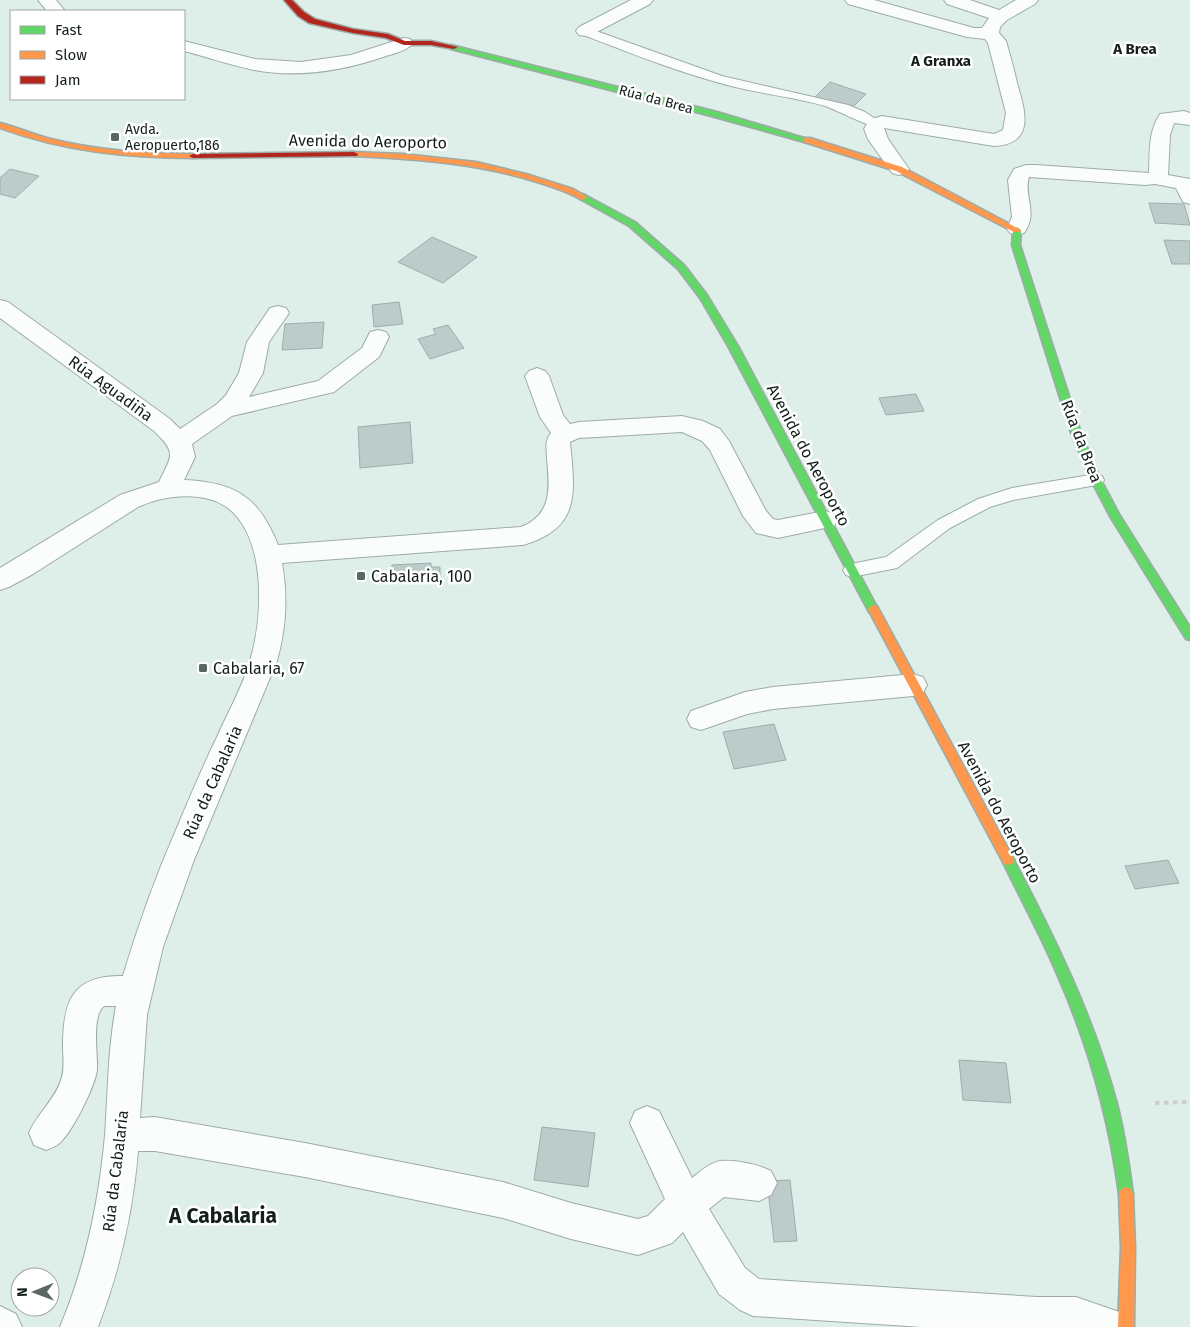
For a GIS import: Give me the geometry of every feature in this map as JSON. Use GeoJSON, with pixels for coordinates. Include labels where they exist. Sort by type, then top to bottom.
{"type":"FeatureCollection","features":[{"type":"Feature","properties":{"kind":"main road","name":"Rúa da Brea"},"geometry":{"type":"LineString","coordinates":[[288,0],[301,14],[312,21],[354,31],[388,36],[404,43],[431,43],[467,49],[714,114],[899,169],[1001,223],[1017,229],[1016,245],[1076,433],[1096,480],[1115,515],[1190,636]]}},
{"type":"Feature","properties":{"kind":"main road","name":"Avenida do Aeroporto"},"geometry":{"type":"LineString","coordinates":[[0,125],[15,133],[67,147],[126,154],[185,156],[391,155],[448,158],[513,171],[561,186],[626,219],[680,266],[699,288],[715,313],[914,685],[1057,958],[1080,1007],[1101,1064],[1116,1119],[1130,1211],[1126,1327]]}},
{"type":"Feature","properties":{"kind":"street"},"geometry":{"type":"LineString","coordinates":[[47,0],[55,10]]}},
{"type":"Feature","properties":{"kind":"street"},"geometry":{"type":"LineString","coordinates":[[585,31],[644,0]]}},
{"type":"Feature","properties":{"kind":"street"},"geometry":{"type":"LineString","coordinates":[[854,0],[973,33],[990,34],[997,41],[1016,113],[1016,123],[1009,138],[994,140],[894,123],[882,122],[876,124],[874,129],[878,139],[899,169]]}},
{"type":"Feature","properties":{"kind":"street"},"geometry":{"type":"LineString","coordinates":[[954,0],[1001,16]]}},
{"type":"Feature","properties":{"kind":"street"},"geometry":{"type":"LineString","coordinates":[[990,34],[991,25],[1001,16],[1029,0]]}},
{"type":"Feature","properties":{"kind":"street"},"geometry":{"type":"LineString","coordinates":[[185,46],[265,66],[295,67],[318,66],[352,60],[381,53],[404,43]]}},
{"type":"Feature","properties":{"kind":"street"},"geometry":{"type":"LineString","coordinates":[[1154,178],[1159,173],[1160,135],[1166,118],[1184,117],[1190,119]]}},
{"type":"Feature","properties":{"kind":"street","name":"Rúa da Brea"},"geometry":{"type":"LineString","coordinates":[[1017,229],[1022,217],[1018,180],[1021,173],[1026,171],[1154,178]]}},
{"type":"Feature","properties":{"kind":"street"},"geometry":{"type":"LineString","coordinates":[[1154,178],[1184,184],[1190,198]]}},
{"type":"Feature","properties":{"kind":"street","name":"Rúa Aguadiña"},"geometry":{"type":"LineString","coordinates":[[0,307],[162,425],[179,441]]}},
{"type":"Feature","properties":{"kind":"street"},"geometry":{"type":"LineString","coordinates":[[168,488],[183,458],[179,441],[225,410],[235,400],[251,373],[256,358],[256,347],[278,313]]}},
{"type":"Feature","properties":{"kind":"street"},"geometry":{"type":"LineString","coordinates":[[225,410],[326,387],[372,352],[378,337]]}},
{"type":"Feature","properties":{"kind":"street"},"geometry":{"type":"LineString","coordinates":[[537,376],[552,417],[564,434]]}},
{"type":"Feature","properties":{"kind":"street"},"geometry":{"type":"LineString","coordinates":[[268,554],[523,536],[535,533],[547,526],[554,517],[558,504],[562,485],[558,440],[564,434],[579,430],[682,424],[694,427],[711,435],[720,447],[756,516],[765,527],[778,529],[825,520]]}},
{"type":"Feature","properties":{"kind":"street","name":"Rúa da Cabalaria"},"geometry":{"type":"LineString","coordinates":[[0,580],[119,507],[148,493],[168,488],[207,489],[231,497],[254,520],[268,554],[273,600],[267,650],[250,696],[181,853],[159,912],[135,991],[128,1025],[122,1135],[114,1207],[102,1263],[79,1327]]}},
{"type":"Feature","properties":{"kind":"street"},"geometry":{"type":"LineString","coordinates":[[701,719],[746,703],[773,698],[914,685]]}},
{"type":"Feature","properties":{"kind":"street"},"geometry":{"type":"LineString","coordinates":[[46,1133],[73,1094],[79,1078],[81,1012],[90,998],[99,992],[135,991]]}},
{"type":"Feature","properties":{"kind":"street"},"geometry":{"type":"LineString","coordinates":[[647,1123],[686,1204],[732,1281],[753,1297],[1037,1316],[1076,1316],[1112,1327]]}},
{"type":"Feature","properties":{"kind":"street"},"geometry":{"type":"LineString","coordinates":[[122,1135],[155,1134],[305,1160],[503,1200],[571,1221],[638,1237],[659,1230],[686,1204],[719,1179],[759,1184]]}},
{"type":"Feature","properties":{"kind":"lane"},"geometry":{"type":"LineString","coordinates":[[585,31],[737,85],[772,90],[850,111],[876,124]]}},
{"type":"Feature","properties":{"kind":"lane"},"geometry":{"type":"LineString","coordinates":[[852,570],[891,563],[944,524],[984,503],[1012,494],[1096,480]]}},
{"type":"Feature","properties":{"kind":"path"},"geometry":{"type":"LineString","coordinates":[[1155,1103],[1190,1102]]}},
{"type":"Feature","properties":{"kind":"building"},"geometry":{"type":"Polygon","coordinates":[[[830,82],[866,94],[850,110],[814,98],[830,82]]]}},
{"type":"Feature","properties":{"kind":"building"},"geometry":{"type":"Polygon","coordinates":[[[10,169],[39,176],[15,198],[0,194],[0,178],[10,169]]]}},
{"type":"Feature","properties":{"kind":"building"},"geometry":{"type":"Polygon","coordinates":[[[1149,203],[1184,204],[1190,225],[1155,223],[1149,203]]]}},
{"type":"Feature","properties":{"kind":"building"},"geometry":{"type":"Polygon","coordinates":[[[432,237],[477,257],[443,283],[398,262],[432,237]]]}},
{"type":"Feature","properties":{"kind":"building"},"geometry":{"type":"Polygon","coordinates":[[[1164,240],[1190,241],[1190,264],[1172,264],[1164,240]]]}},
{"type":"Feature","properties":{"kind":"building"},"geometry":{"type":"Polygon","coordinates":[[[399,302],[403,324],[374,327],[372,305],[399,302]]]}},
{"type":"Feature","properties":{"kind":"building"},"geometry":{"type":"Polygon","coordinates":[[[324,322],[322,348],[282,350],[285,324],[324,322]]]}},
{"type":"Feature","properties":{"kind":"building"},"geometry":{"type":"Polygon","coordinates":[[[448,325],[464,348],[430,359],[418,339],[436,334],[433,329],[448,325]]]}},
{"type":"Feature","properties":{"kind":"building"},"geometry":{"type":"Polygon","coordinates":[[[916,394],[924,411],[886,415],[879,398],[916,394]]]}},
{"type":"Feature","properties":{"kind":"building"},"geometry":{"type":"Polygon","coordinates":[[[410,422],[413,463],[360,468],[358,427],[410,422]]]}},
{"type":"Feature","properties":{"kind":"building"},"geometry":{"type":"Polygon","coordinates":[[[431,563],[431,567],[440,567],[440,575],[391,577],[392,565],[431,563]]]}},
{"type":"Feature","properties":{"kind":"building"},"geometry":{"type":"Polygon","coordinates":[[[774,724],[786,760],[734,769],[723,732],[774,724]]]}},
{"type":"Feature","properties":{"kind":"building"},"geometry":{"type":"Polygon","coordinates":[[[1168,860],[1179,883],[1135,889],[1125,866],[1168,860]]]}},
{"type":"Feature","properties":{"kind":"building"},"geometry":{"type":"Polygon","coordinates":[[[959,1060],[1006,1063],[1011,1103],[963,1100],[959,1060]]]}},
{"type":"Feature","properties":{"kind":"building"},"geometry":{"type":"Polygon","coordinates":[[[542,1127],[595,1133],[588,1187],[534,1180],[542,1127]]]}},
{"type":"Feature","properties":{"kind":"building"},"geometry":{"type":"Polygon","coordinates":[[[790,1180],[797,1241],[774,1242],[767,1181],[790,1180]]]}},
{"type":"Feature","properties":{"kind":"traffic: fast"},"geometry":{"type":"LineString","coordinates":[[454,47],[807,140]]}},
{"type":"Feature","properties":{"kind":"traffic: fast"},"geometry":{"type":"LineString","coordinates":[[583,197],[632,224],[681,267],[704,297],[733,346],[873,609]]}},
{"type":"Feature","properties":{"kind":"traffic: fast"},"geometry":{"type":"LineString","coordinates":[[1017,230],[1016,245],[1076,433],[1096,480],[1115,515],[1190,636]]}},
{"type":"Feature","properties":{"kind":"traffic: fast"},"geometry":{"type":"LineString","coordinates":[[1008,860],[1067,980],[1084,1021],[1110,1106],[1120,1149],[1126,1194]]}},
{"type":"Feature","properties":{"kind":"traffic: slow"},"geometry":{"type":"LineString","coordinates":[[0,125],[47,141],[95,150],[143,155],[193,156]]}},
{"type":"Feature","properties":{"kind":"traffic: slow"},"geometry":{"type":"LineString","coordinates":[[807,140],[899,169],[1017,230]]}},
{"type":"Feature","properties":{"kind":"traffic: slow"},"geometry":{"type":"LineString","coordinates":[[354,154],[427,158],[500,169],[574,192],[583,197]]}},
{"type":"Feature","properties":{"kind":"traffic: slow"},"geometry":{"type":"LineString","coordinates":[[873,609],[1008,860]]}},
{"type":"Feature","properties":{"kind":"traffic: slow"},"geometry":{"type":"LineString","coordinates":[[1126,1194],[1128,1248],[1126,1327]]}},
{"type":"Feature","properties":{"kind":"traffic: jam"},"geometry":{"type":"LineString","coordinates":[[288,0],[301,14],[312,21],[353,31],[388,36],[404,43],[431,43],[454,47]]}},
{"type":"Feature","properties":{"kind":"traffic: jam"},"geometry":{"type":"LineString","coordinates":[[193,156],[354,154]]}},
{"type":"Feature","properties":{"kind":"place","name":"Avda. Aeropuerto,186"},"geometry":{"type":"Point","coordinates":[115,137]}},
{"type":"Feature","properties":{"kind":"place","name":"Cabalaria, 100"},"geometry":{"type":"Point","coordinates":[361,576]}},
{"type":"Feature","properties":{"kind":"place","name":"Cabalaria, 67"},"geometry":{"type":"Point","coordinates":[203,668]}},
{"type":"Feature","properties":{"kind":"district","name":"A Brea"},"geometry":{"type":"Point","coordinates":[1135,49]}},
{"type":"Feature","properties":{"kind":"district","name":"A Granxa"},"geometry":{"type":"Point","coordinates":[941,61]}},
{"type":"Feature","properties":{"kind":"district","name":"A Cabalaria"},"geometry":{"type":"Point","coordinates":[223,1216]}}]}
